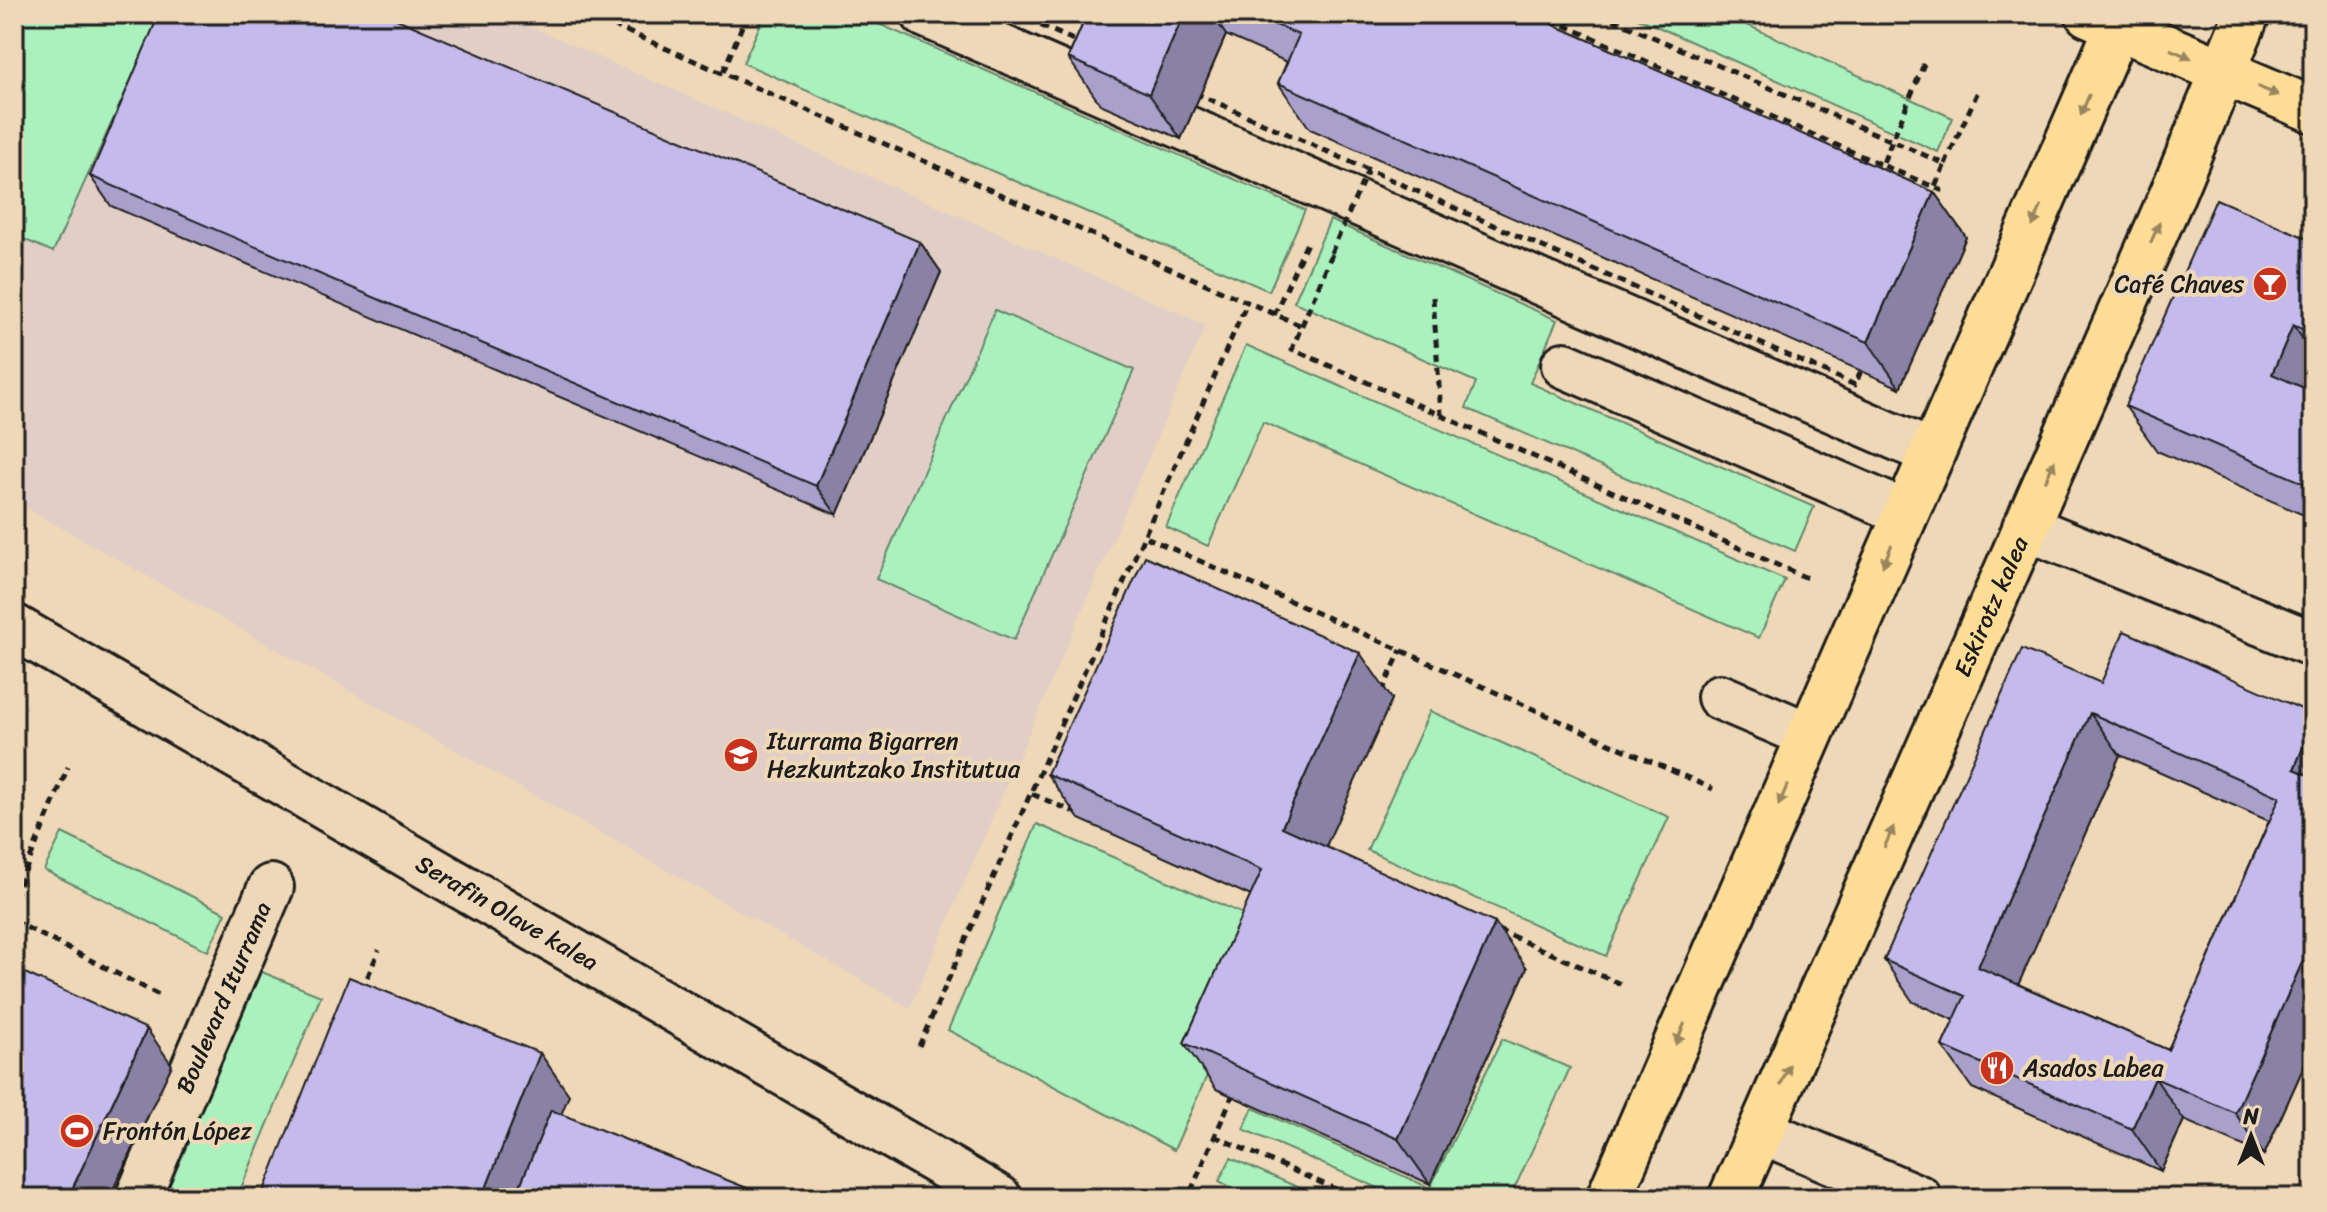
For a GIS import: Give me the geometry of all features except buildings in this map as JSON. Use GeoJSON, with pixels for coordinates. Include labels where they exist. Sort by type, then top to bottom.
{"type":"FeatureCollection","features":[{"type":"Feature","properties":{"kind":"main road","name":"Eskirotz kalea"},"geometry":{"type":"LineString","coordinates":[[1731,1198],[2247,14]]}},
{"type":"Feature","properties":{"kind":"main road"},"geometry":{"type":"LineString","coordinates":[[1609,1198],[1930,452],[2069,145],[2110,18],[2223,72],[2313,110]]}},
{"type":"Feature","properties":{"kind":"street"},"geometry":{"type":"LineString","coordinates":[[924,14],[1930,452]]}},
{"type":"Feature","properties":{"kind":"street"},"geometry":{"type":"LineString","coordinates":[[1564,365],[1905,513]]}},
{"type":"Feature","properties":{"kind":"street"},"geometry":{"type":"LineString","coordinates":[[2025,527],[2313,644]]}},
{"type":"Feature","properties":{"kind":"street","name":"Serafin Olave kalea"},"geometry":{"type":"LineString","coordinates":[[14,627],[999,1198]]}},
{"type":"Feature","properties":{"kind":"street"},"geometry":{"type":"LineString","coordinates":[[1720,697],[1809,735]]}},
{"type":"Feature","properties":{"kind":"street","name":"Boulevard Iturrama"},"geometry":{"type":"LineString","coordinates":[[138,1198],[271,887]]}},
{"type":"Feature","properties":{"kind":"street"},"geometry":{"type":"LineString","coordinates":[[1761,1131],[1919,1198]]}},
{"type":"Feature","properties":{"kind":"path"},"geometry":{"type":"LineString","coordinates":[[587,14],[1302,326]]}},
{"type":"Feature","properties":{"kind":"path"},"geometry":{"type":"LineString","coordinates":[[723,72],[747,14]]}},
{"type":"Feature","properties":{"kind":"path"},"geometry":{"type":"LineString","coordinates":[[1015,14],[1085,45]]}},
{"type":"Feature","properties":{"kind":"path"},"geometry":{"type":"LineString","coordinates":[[1539,14],[1941,190],[1929,218]]}},
{"type":"Feature","properties":{"kind":"path"},"geometry":{"type":"LineString","coordinates":[[1567,26],[1572,14]]}},
{"type":"Feature","properties":{"kind":"path"},"geometry":{"type":"LineString","coordinates":[[1600,14],[1945,164]]}},
{"type":"Feature","properties":{"kind":"path"},"geometry":{"type":"LineString","coordinates":[[1882,165],[1924,64]]}},
{"type":"Feature","properties":{"kind":"path"},"geometry":{"type":"LineString","coordinates":[[1184,89],[1855,385],[1867,357]]}},
{"type":"Feature","properties":{"kind":"path"},"geometry":{"type":"LineString","coordinates":[[1926,206],[1979,89]]}},
{"type":"Feature","properties":{"kind":"path"},"geometry":{"type":"LineString","coordinates":[[1368,170],[1292,349],[1809,579]]}},
{"type":"Feature","properties":{"kind":"path"},"geometry":{"type":"LineString","coordinates":[[1274,315],[1330,192]]}},
{"type":"Feature","properties":{"kind":"path"},"geometry":{"type":"LineString","coordinates":[[2307,222],[2313,209]]}},
{"type":"Feature","properties":{"kind":"path"},"geometry":{"type":"LineString","coordinates":[[1331,253],[1344,259]]}},
{"type":"Feature","properties":{"kind":"path"},"geometry":{"type":"LineString","coordinates":[[1421,292],[1434,298],[1441,415]]}},
{"type":"Feature","properties":{"kind":"path"},"geometry":{"type":"LineString","coordinates":[[919,1046],[1247,303]]}},
{"type":"Feature","properties":{"kind":"path"},"geometry":{"type":"LineString","coordinates":[[1146,537],[1713,789]]}},
{"type":"Feature","properties":{"kind":"path"},"geometry":{"type":"LineString","coordinates":[[1382,694],[1401,650]]}},
{"type":"Feature","properties":{"kind":"path"},"geometry":{"type":"LineString","coordinates":[[14,898],[68,767]]}},
{"type":"Feature","properties":{"kind":"path"},"geometry":{"type":"LineString","coordinates":[[1032,794],[1089,819]]}},
{"type":"Feature","properties":{"kind":"path"},"geometry":{"type":"LineString","coordinates":[[14,921],[213,1022]]}},
{"type":"Feature","properties":{"kind":"path"},"geometry":{"type":"LineString","coordinates":[[1484,924],[1625,986]]}},
{"type":"Feature","properties":{"kind":"path"},"geometry":{"type":"LineString","coordinates":[[361,993],[379,950]]}},
{"type":"Feature","properties":{"kind":"path"},"geometry":{"type":"LineString","coordinates":[[1191,1191],[1239,1081]]}},
{"type":"Feature","properties":{"kind":"path"},"geometry":{"type":"LineString","coordinates":[[1214,1136],[1356,1198]]}},
{"type":"Feature","properties":{"kind":"shaded area","name":"Iturrama Bigarren Hezkuntzako Institutua"},"geometry":{"type":"Polygon","coordinates":[[[14,14],[502,14],[1206,325],[910,1008],[14,501],[14,14]]]}},
{"type":"Feature","properties":{"kind":"green space"},"geometry":{"type":"Polygon","coordinates":[[[14,14],[161,14],[53,252],[14,235],[14,14]]]}},
{"type":"Feature","properties":{"kind":"green space"},"geometry":{"type":"Polygon","coordinates":[[[765,14],[856,14],[1305,210],[1269,291],[743,63],[765,14]]]}},
{"type":"Feature","properties":{"kind":"green space"},"geometry":{"type":"Polygon","coordinates":[[[1629,14],[1723,14],[1953,118],[1938,152],[1629,14]]]}},
{"type":"Feature","properties":{"kind":"green space"},"geometry":{"type":"Polygon","coordinates":[[[1330,220],[1557,320],[1530,383],[1814,507],[1795,551],[1466,408],[1476,382],[1294,302],[1330,220]]]}},
{"type":"Feature","properties":{"kind":"green space"},"geometry":{"type":"Polygon","coordinates":[[[995,310],[1134,370],[1014,640],[876,579],[995,310]]]}},
{"type":"Feature","properties":{"kind":"green space"},"geometry":{"type":"Polygon","coordinates":[[[1246,345],[1785,580],[1759,638],[1263,422],[1208,546],[1166,527],[1246,345]]]}},
{"type":"Feature","properties":{"kind":"green space"},"geometry":{"type":"Polygon","coordinates":[[[1430,711],[1669,817],[1606,956],[1367,850],[1430,711]]]}},
{"type":"Feature","properties":{"kind":"green space"},"geometry":{"type":"Polygon","coordinates":[[[1037,824],[1273,927],[1174,1150],[948,1030],[1037,824]]]}},
{"type":"Feature","properties":{"kind":"green space"},"geometry":{"type":"Polygon","coordinates":[[[62,833],[226,913],[208,951],[44,870],[62,833]]]}},
{"type":"Feature","properties":{"kind":"green space"},"geometry":{"type":"Polygon","coordinates":[[[257,970],[321,996],[237,1198],[161,1198],[257,970]]]}},
{"type":"Feature","properties":{"kind":"green space"},"geometry":{"type":"Polygon","coordinates":[[[1502,1039],[1570,1068],[1510,1198],[1401,1198],[1243,1129],[1253,1108],[1430,1188],[1502,1039]]]}},
{"type":"Feature","properties":{"kind":"green space"},"geometry":{"type":"Polygon","coordinates":[[[1231,1158],[1322,1198],[1251,1198],[1219,1181],[1231,1158]]]}},
{"type":"Feature","properties":{"kind":"place","name":"Café Chaves"},"geometry":{"type":"Point","coordinates":[2270,284]}},
{"type":"Feature","properties":{"kind":"place","name":"Iturrama Bigarren Hezkuntzako Institutua"},"geometry":{"type":"Point","coordinates":[741,755]}},
{"type":"Feature","properties":{"kind":"place","name":"Asados Labea"},"geometry":{"type":"Point","coordinates":[1997,1068]}},
{"type":"Feature","properties":{"kind":"place","name":"Frontón López"},"geometry":{"type":"Point","coordinates":[77,1131]}}]}
